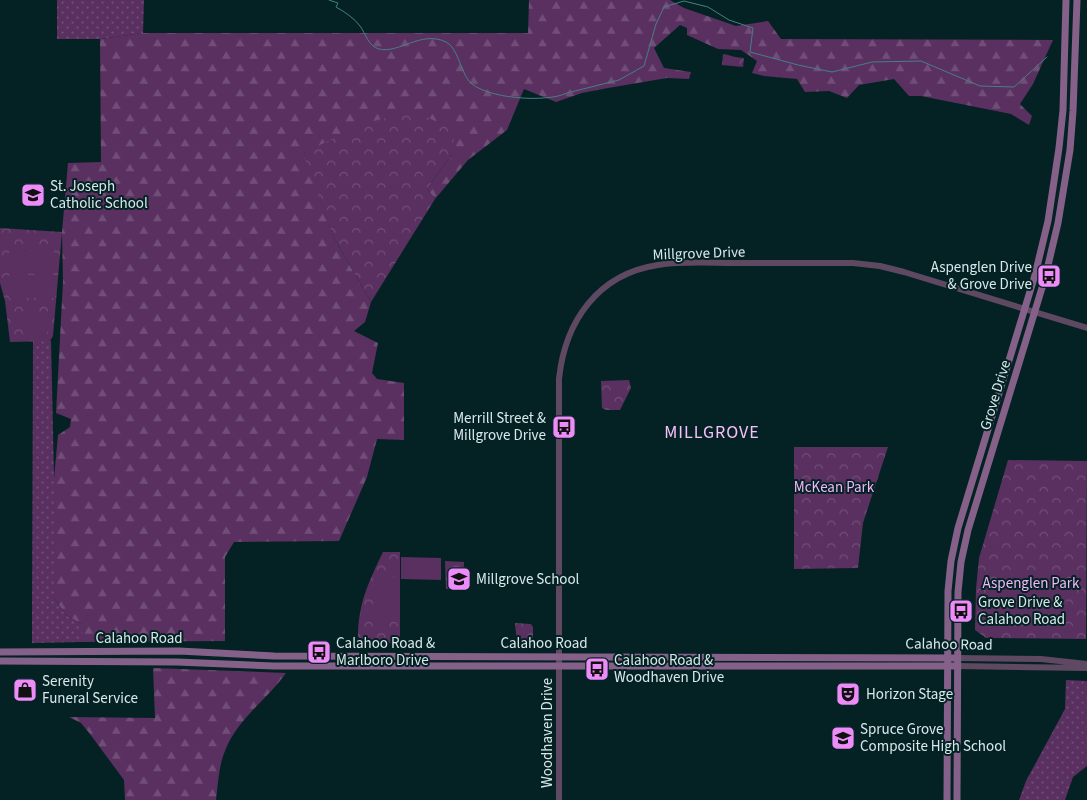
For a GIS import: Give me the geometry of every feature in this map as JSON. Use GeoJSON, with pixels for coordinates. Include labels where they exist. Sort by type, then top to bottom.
{"type":"FeatureCollection","features":[{"type":"Feature","properties":{"kind":"main road","name":"Grove Drive"},"geometry":{"type":"LineString","coordinates":[[947,800],[948,591],[954,544],[1025,309],[1044,239],[1059,148],[1065,86],[1066,0]]}},
{"type":"Feature","properties":{"kind":"main road","name":"Grove Drive"},"geometry":{"type":"LineString","coordinates":[[957,800],[958,585],[964,546],[1035,312],[1052,250],[1064,192],[1070,150],[1075,71],[1076,0]]}},
{"type":"Feature","properties":{"kind":"main road","name":"Calahoo Road"},"geometry":{"type":"LineString","coordinates":[[0,652],[179,652],[274,656],[947,657],[957,662]]}},
{"type":"Feature","properties":{"kind":"main road","name":"Calahoo Road"},"geometry":{"type":"LineString","coordinates":[[0,661],[177,662],[274,666],[559,667],[947,666],[957,662]]}},
{"type":"Feature","properties":{"kind":"street","name":"Millgrove Drive"},"geometry":{"type":"LineString","coordinates":[[559,667],[560,369],[564,347],[574,325],[590,301],[603,290],[632,272],[665,264],[853,263],[880,266],[904,272],[1087,328]]}},
{"type":"Feature","properties":{"kind":"street","name":"Calahoo Road"},"geometry":{"type":"LineString","coordinates":[[957,662],[1087,666]]}},
{"type":"Feature","properties":{"kind":"street","name":"Woodhaven Drive"},"geometry":{"type":"LineString","coordinates":[[559,667],[559,800]]}},
{"type":"Feature","properties":{"kind":"green space"},"geometry":{"type":"Polygon","coordinates":[[[57,0],[144,0],[143,33],[100,39],[57,39],[57,0]]]}},
{"type":"Feature","properties":{"kind":"green space"},"geometry":{"type":"Polygon","coordinates":[[[529,0],[670,0],[684,8],[736,26],[768,21],[781,39],[1053,40],[1033,84],[1020,104],[1032,116],[1029,125],[1011,114],[921,96],[909,96],[894,79],[859,85],[847,98],[829,91],[805,92],[797,79],[752,73],[757,61],[741,50],[718,49],[687,35],[687,28],[680,25],[654,48],[664,68],[691,72],[689,79],[667,78],[608,88],[582,93],[556,102],[524,89],[507,130],[468,160],[435,199],[427,189],[452,154],[304,152],[334,238],[371,302],[365,322],[354,331],[378,343],[372,373],[377,379],[404,383],[404,440],[377,439],[367,477],[339,541],[234,542],[225,557],[225,641],[82,642],[82,624],[66,615],[54,598],[54,478],[58,435],[70,427],[71,419],[56,413],[63,282],[62,232],[68,163],[101,162],[100,39],[143,33],[528,33],[529,0]]]}},
{"type":"Feature","properties":{"kind":"green space"},"geometry":{"type":"Polygon","coordinates":[[[723,54],[744,58],[743,67],[722,65],[723,54]]]}},
{"type":"Feature","properties":{"kind":"green space"},"geometry":{"type":"Polygon","coordinates":[[[412,111],[455,129],[452,154],[427,189],[435,199],[371,302],[334,238],[303,153],[366,123],[412,111]]]}},
{"type":"Feature","properties":{"kind":"green space"},"geometry":{"type":"Polygon","coordinates":[[[0,228],[62,232],[53,336],[50,341],[10,342],[5,301],[0,283],[0,228]]]}},
{"type":"Feature","properties":{"kind":"green space"},"geometry":{"type":"Polygon","coordinates":[[[54,250],[55,273],[9,274],[9,251],[54,250]]]}},
{"type":"Feature","properties":{"kind":"green space"},"geometry":{"type":"Polygon","coordinates":[[[9,275],[55,275],[55,298],[9,298],[9,275]]]}},
{"type":"Feature","properties":{"kind":"green space"},"geometry":{"type":"Polygon","coordinates":[[[33,313],[41,315],[45,319],[47,334],[44,336],[30,334],[27,329],[25,323],[27,316],[33,313]]]}},
{"type":"Feature","properties":{"kind":"green space"},"geometry":{"type":"Polygon","coordinates":[[[33,341],[51,341],[54,598],[66,615],[82,624],[82,642],[32,643],[33,341]]]}},
{"type":"Feature","properties":{"kind":"green space"},"geometry":{"type":"Polygon","coordinates":[[[629,380],[631,388],[620,410],[606,410],[602,408],[601,381],[629,380]]]}},
{"type":"Feature","properties":{"kind":"green space","name":"McKean Park"},"geometry":{"type":"Polygon","coordinates":[[[794,447],[888,447],[863,523],[858,568],[794,569],[794,447]]]}},
{"type":"Feature","properties":{"kind":"green space","name":"Aspenglen Park"},"geometry":{"type":"Polygon","coordinates":[[[1008,460],[1087,461],[1086,639],[986,638],[975,630],[979,558],[1008,460]]]}},
{"type":"Feature","properties":{"kind":"green space"},"geometry":{"type":"Polygon","coordinates":[[[834,480],[834,492],[816,492],[816,481],[834,480]]]}},
{"type":"Feature","properties":{"kind":"green space"},"geometry":{"type":"Polygon","coordinates":[[[383,552],[400,552],[400,643],[369,643],[358,637],[362,603],[383,552]]]}},
{"type":"Feature","properties":{"kind":"green space"},"geometry":{"type":"Polygon","coordinates":[[[401,557],[441,558],[441,580],[401,579],[401,557]]]}},
{"type":"Feature","properties":{"kind":"green space"},"geometry":{"type":"Polygon","coordinates":[[[445,561],[464,562],[463,590],[446,589],[445,561]]]}},
{"type":"Feature","properties":{"kind":"green space"},"geometry":{"type":"Polygon","coordinates":[[[1000,571],[1067,576],[1064,625],[997,621],[1000,571]]]}},
{"type":"Feature","properties":{"kind":"green space"},"geometry":{"type":"Polygon","coordinates":[[[399,577],[399,615],[377,618],[377,578],[399,577]]]}},
{"type":"Feature","properties":{"kind":"green space"},"geometry":{"type":"Polygon","coordinates":[[[515,623],[531,624],[533,627],[533,642],[517,643],[515,623]]]}},
{"type":"Feature","properties":{"kind":"green space"},"geometry":{"type":"Polygon","coordinates":[[[153,668],[286,673],[245,719],[230,740],[221,762],[216,800],[125,800],[124,780],[81,723],[69,717],[155,718],[153,668]]]}},
{"type":"Feature","properties":{"kind":"green space"},"geometry":{"type":"Polygon","coordinates":[[[1066,680],[1087,681],[1087,766],[1073,777],[1065,800],[1019,800],[1026,781],[1065,709],[1066,680]]]}},
{"type":"Feature","properties":{"kind":"waterway"},"geometry":{"type":"LineString","coordinates":[[329,0],[338,3],[336,7],[355,20],[370,43],[375,47],[387,50],[428,39],[446,42],[456,54],[469,81],[488,92],[516,98],[558,96],[619,80],[644,66],[656,24],[664,7],[684,1],[708,7],[729,20],[753,28],[750,52],[832,72],[872,62],[921,61],[980,86],[1014,87],[1047,57]]}},
{"type":"Feature","properties":{"kind":"place","name":"St. Joseph Catholic School"},"geometry":{"type":"Point","coordinates":[33,195]}},
{"type":"Feature","properties":{"kind":"place","name":"Aspenglen Drive & Grove Drive"},"geometry":{"type":"Point","coordinates":[1049,276]}},
{"type":"Feature","properties":{"kind":"place","name":"Merrill Street & Millgrove Drive"},"geometry":{"type":"Point","coordinates":[564,427]}},
{"type":"Feature","properties":{"kind":"place","name":"Millgrove School"},"geometry":{"type":"Point","coordinates":[459,579]}},
{"type":"Feature","properties":{"kind":"place","name":"Grove Drive & Calahoo Road"},"geometry":{"type":"Point","coordinates":[961,611]}},
{"type":"Feature","properties":{"kind":"place","name":"Calahoo Road & Marlboro Drive"},"geometry":{"type":"Point","coordinates":[319,652]}},
{"type":"Feature","properties":{"kind":"place","name":"Calahoo Road & Woodhaven Drive"},"geometry":{"type":"Point","coordinates":[597,669]}},
{"type":"Feature","properties":{"kind":"place","name":"Serenity Funeral Service"},"geometry":{"type":"Point","coordinates":[25,690]}},
{"type":"Feature","properties":{"kind":"place","name":"Horizon Stage"},"geometry":{"type":"Point","coordinates":[848,694]}},
{"type":"Feature","properties":{"kind":"place","name":"Spruce Grove Composite High School"},"geometry":{"type":"Point","coordinates":[843,738]}},
{"type":"Feature","properties":{"kind":"district","name":"MILLGROVE"},"geometry":{"type":"Point","coordinates":[712,432]}}]}
